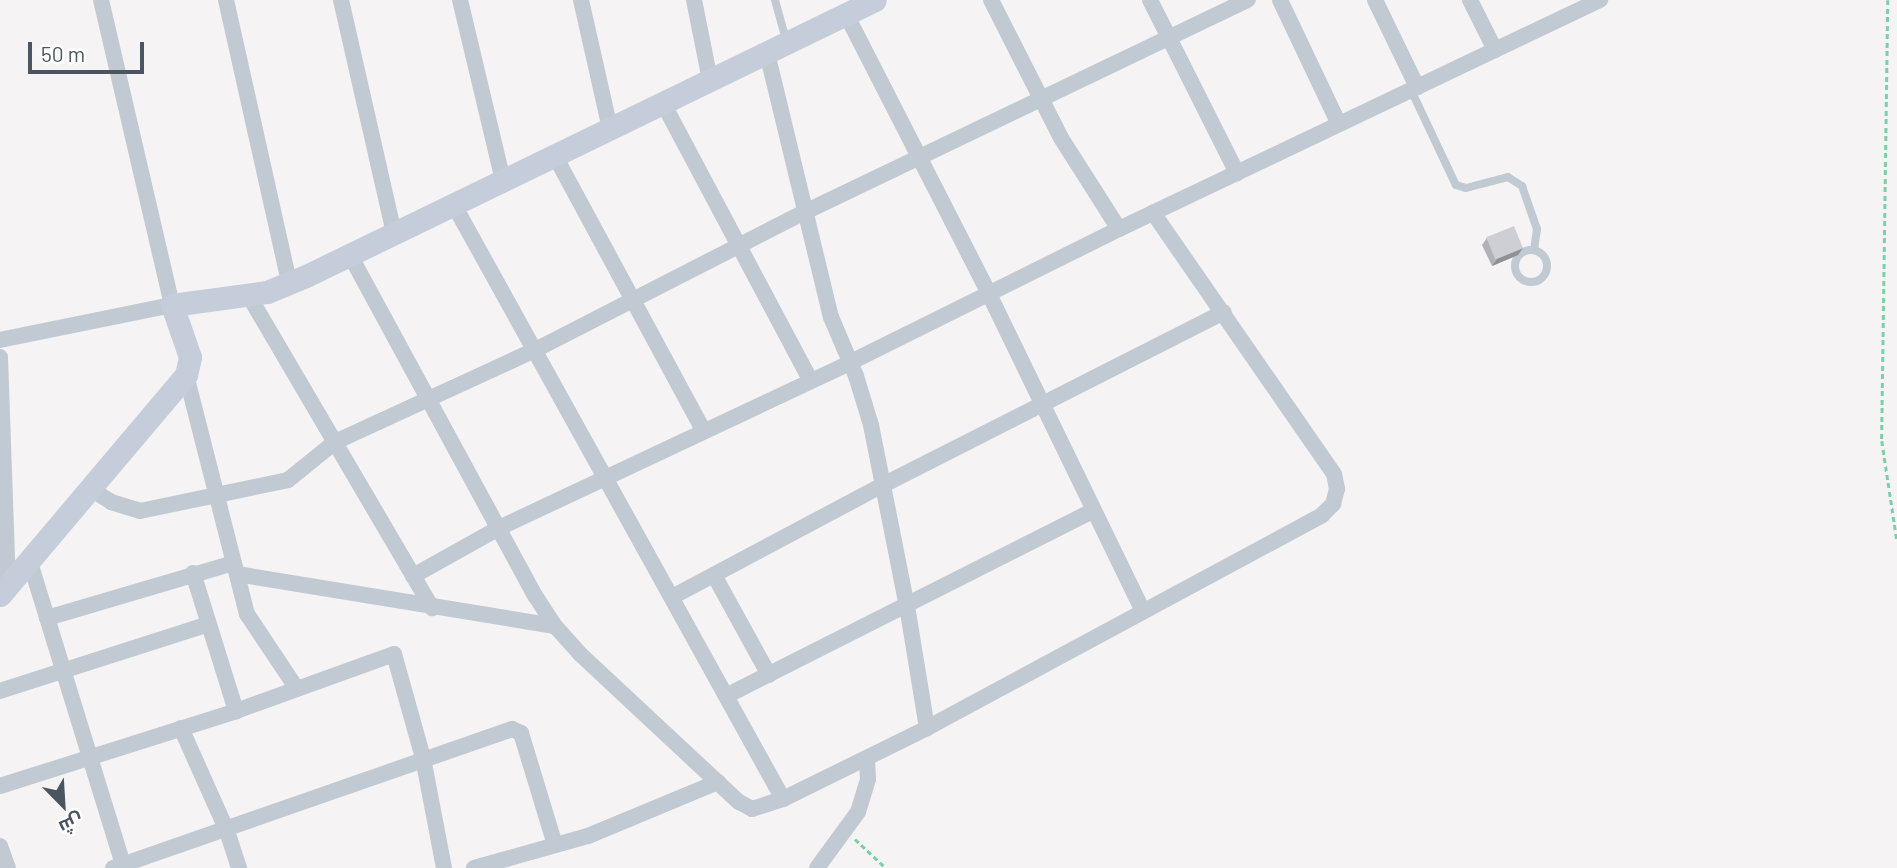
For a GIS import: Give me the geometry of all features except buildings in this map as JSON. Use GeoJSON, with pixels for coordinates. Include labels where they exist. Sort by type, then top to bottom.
{"type":"FeatureCollection","features":[{"type":"Feature","properties":{"kind":"street"},"geometry":{"type":"LineString","coordinates":[[101,0],[172,305],[190,357],[186,375],[247,614],[297,689]]}},
{"type":"Feature","properties":{"kind":"street"},"geometry":{"type":"LineString","coordinates":[[226,0],[289,282]]}},
{"type":"Feature","properties":{"kind":"street"},"geometry":{"type":"LineString","coordinates":[[341,0],[394,234]]}},
{"type":"Feature","properties":{"kind":"street"},"geometry":{"type":"LineString","coordinates":[[460,0],[503,181]]}},
{"type":"Feature","properties":{"kind":"street"},"geometry":{"type":"LineString","coordinates":[[581,0],[610,129]]}},
{"type":"Feature","properties":{"kind":"street"},"geometry":{"type":"LineString","coordinates":[[694,0],[710,80]]}},
{"type":"Feature","properties":{"kind":"street"},"geometry":{"type":"LineString","coordinates":[[0,340],[172,305],[249,296],[289,282],[394,234],[875,0]]}},
{"type":"Feature","properties":{"kind":"street"},"geometry":{"type":"LineString","coordinates":[[991,0],[1040,99],[1119,229]]}},
{"type":"Feature","properties":{"kind":"street"},"geometry":{"type":"LineString","coordinates":[[1150,0],[1237,173]]}},
{"type":"Feature","properties":{"kind":"street"},"geometry":{"type":"LineString","coordinates":[[89,488],[111,502],[140,511],[288,480],[335,442],[535,349],[806,212],[1248,0]]}},
{"type":"Feature","properties":{"kind":"street"},"geometry":{"type":"LineString","coordinates":[[1280,0],[1339,124]]}},
{"type":"Feature","properties":{"kind":"street"},"geometry":{"type":"LineString","coordinates":[[1375,0],[1414,89]]}},
{"type":"Feature","properties":{"kind":"street"},"geometry":{"type":"LineString","coordinates":[[1470,0],[1494,50]]}},
{"type":"Feature","properties":{"kind":"street"},"geometry":{"type":"LineString","coordinates":[[413,576],[499,528],[605,476],[849,363],[1119,229],[1600,0]]}},
{"type":"Feature","properties":{"kind":"street"},"geometry":{"type":"LineString","coordinates":[[846,14],[989,293],[1143,611]]}},
{"type":"Feature","properties":{"kind":"street"},"geometry":{"type":"LineString","coordinates":[[777,48],[806,212],[831,317],[871,425],[907,606],[927,729]]}},
{"type":"Feature","properties":{"kind":"street"},"geometry":{"type":"LineString","coordinates":[[663,103],[810,380]]}},
{"type":"Feature","properties":{"kind":"street"},"geometry":{"type":"LineString","coordinates":[[555,156],[703,430]]}},
{"type":"Feature","properties":{"kind":"street"},"geometry":{"type":"LineString","coordinates":[[454,205],[783,799]]}},
{"type":"Feature","properties":{"kind":"street"},"geometry":{"type":"LineString","coordinates":[[350,255],[555,626],[579,653],[739,802],[752,809],[783,799],[927,729],[1322,515],[1336,497],[1334,474],[1153,213]]}},
{"type":"Feature","properties":{"kind":"street"},"geometry":{"type":"LineString","coordinates":[[249,296],[432,608]]}},
{"type":"Feature","properties":{"kind":"street"},"geometry":{"type":"LineString","coordinates":[[672,597],[883,485],[1224,312]]}},
{"type":"Feature","properties":{"kind":"street"},"geometry":{"type":"LineString","coordinates":[[0,359],[4,590]]}},
{"type":"Feature","properties":{"kind":"street"},"geometry":{"type":"LineString","coordinates":[[4,590],[186,375]]}},
{"type":"Feature","properties":{"kind":"street"},"geometry":{"type":"LineString","coordinates":[[726,696],[1094,510]]}},
{"type":"Feature","properties":{"kind":"street"},"geometry":{"type":"LineString","coordinates":[[29,559],[90,757],[120,867],[228,831],[423,758],[518,730],[555,845]]}},
{"type":"Feature","properties":{"kind":"street"},"geometry":{"type":"LineString","coordinates":[[47,618],[193,573],[236,569],[432,608],[555,626]]}},
{"type":"Feature","properties":{"kind":"street"},"geometry":{"type":"LineString","coordinates":[[193,573],[236,711]]}},
{"type":"Feature","properties":{"kind":"street"},"geometry":{"type":"LineString","coordinates":[[714,575],[769,675]]}},
{"type":"Feature","properties":{"kind":"street"},"geometry":{"type":"LineString","coordinates":[[0,691],[209,624]]}},
{"type":"Feature","properties":{"kind":"street"},"geometry":{"type":"LineString","coordinates":[[0,786],[236,711],[394,654],[423,758],[444,868]]}},
{"type":"Feature","properties":{"kind":"street"},"geometry":{"type":"LineString","coordinates":[[181,728],[228,831],[239,868]]}},
{"type":"Feature","properties":{"kind":"street"},"geometry":{"type":"LineString","coordinates":[[817,868],[846,830],[865,795],[867,759]]}},
{"type":"Feature","properties":{"kind":"street"},"geometry":{"type":"LineString","coordinates":[[474,868],[638,818],[718,782]]}},
{"type":"Feature","properties":{"kind":"street"},"geometry":{"type":"LineString","coordinates":[[0,846],[8,868]]}},
{"type":"Feature","properties":{"kind":"lane"},"geometry":{"type":"LineString","coordinates":[[775,0],[777,48]]}},
{"type":"Feature","properties":{"kind":"lane"},"geometry":{"type":"LineString","coordinates":[[1414,89],[1456,185],[1466,188],[1508,177],[1522,186],[1537,229],[1534,250]]}},
{"type":"Feature","properties":{"kind":"lane"},"geometry":{"type":"LineString","coordinates":[[1534,250],[1544,257],[1547,269],[1540,279],[1528,282],[1518,275],[1515,263],[1522,253],[1534,250]]}},
{"type":"Feature","properties":{"kind":"path"},"geometry":{"type":"LineString","coordinates":[[1888,0],[1882,441],[1897,540]]}},
{"type":"Feature","properties":{"kind":"path"},"geometry":{"type":"LineString","coordinates":[[846,830],[886,868]]}}]}
